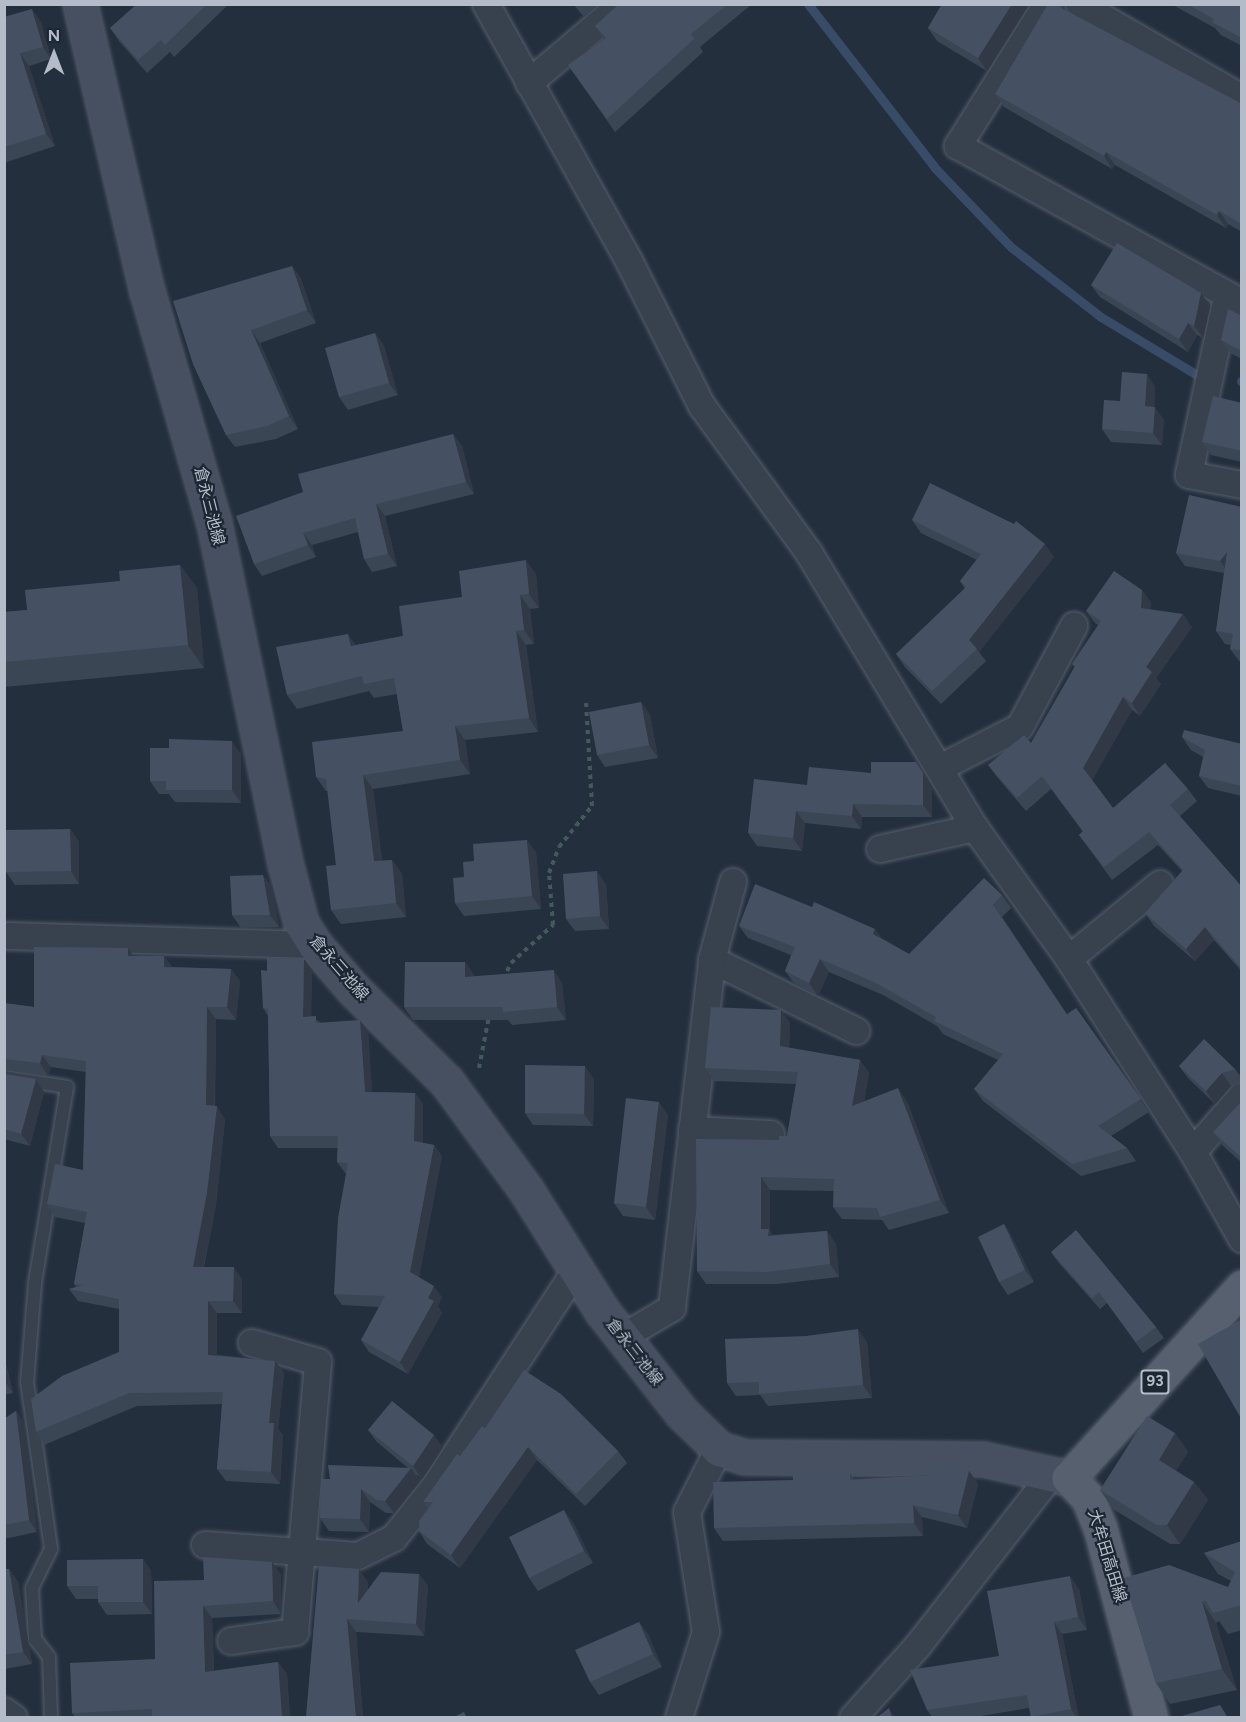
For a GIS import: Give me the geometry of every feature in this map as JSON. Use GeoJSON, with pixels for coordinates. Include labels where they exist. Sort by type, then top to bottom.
{"type":"FeatureCollection","features":[{"type":"Feature","properties":{"kind":"main road","name":"倉永三池線"},"geometry":{"type":"LineString","coordinates":[[80,4],[147,291],[214,523],[285,863],[301,923],[315,945],[354,990],[447,1082],[623,1337],[682,1413],[719,1449],[745,1457],[983,1459],[1061,1475]]}},
{"type":"Feature","properties":{"kind":"main road","name":"93"},"geometry":{"type":"LineString","coordinates":[[1061,1475],[1242,1287]]}},
{"type":"Feature","properties":{"kind":"main road","name":"大牟田高田線"},"geometry":{"type":"LineString","coordinates":[[1061,1475],[1088,1498],[1100,1528],[1151,1718]]}},
{"type":"Feature","properties":{"kind":"street"},"geometry":{"type":"LineString","coordinates":[[486,4],[528,83],[630,262],[702,406],[809,553],[975,828],[1069,959],[1193,1152],[1242,1239]]}},
{"type":"Feature","properties":{"kind":"street"},"geometry":{"type":"LineString","coordinates":[[528,83],[622,4]]}},
{"type":"Feature","properties":{"kind":"street"},"geometry":{"type":"LineString","coordinates":[[1047,4],[958,146],[1234,300],[1189,475],[1242,485]]}},
{"type":"Feature","properties":{"kind":"street"},"geometry":{"type":"LineString","coordinates":[[1079,4],[1242,98]]}},
{"type":"Feature","properties":{"kind":"street"},"geometry":{"type":"LineString","coordinates":[[939,768],[1020,727],[1074,626]]}},
{"type":"Feature","properties":{"kind":"street"},"geometry":{"type":"LineString","coordinates":[[880,849],[975,828]]}},
{"type":"Feature","properties":{"kind":"street"},"geometry":{"type":"LineString","coordinates":[[623,1337],[672,1308],[712,960],[733,882]]}},
{"type":"Feature","properties":{"kind":"street"},"geometry":{"type":"LineString","coordinates":[[1069,959],[1160,884]]}},
{"type":"Feature","properties":{"kind":"street"},"geometry":{"type":"LineString","coordinates":[[4,936],[315,945]]}},
{"type":"Feature","properties":{"kind":"street"},"geometry":{"type":"LineString","coordinates":[[712,960],[856,1031]]}},
{"type":"Feature","properties":{"kind":"street"},"geometry":{"type":"LineString","coordinates":[[1193,1152],[1242,1096]]}},
{"type":"Feature","properties":{"kind":"street"},"geometry":{"type":"LineString","coordinates":[[692,1130],[771,1134]]}},
{"type":"Feature","properties":{"kind":"street"},"geometry":{"type":"LineString","coordinates":[[205,1545],[358,1556],[394,1538],[436,1485],[576,1270]]}},
{"type":"Feature","properties":{"kind":"street"},"geometry":{"type":"LineString","coordinates":[[231,1641],[295,1632],[305,1553],[318,1362],[252,1344]]}},
{"type":"Feature","properties":{"kind":"street"},"geometry":{"type":"LineString","coordinates":[[679,1718],[706,1632],[687,1512],[719,1449]]}},
{"type":"Feature","properties":{"kind":"street"},"geometry":{"type":"LineString","coordinates":[[853,1718],[917,1647],[1061,1475]]}},
{"type":"Feature","properties":{"kind":"street"},"geometry":{"type":"LineString","coordinates":[[4,1711],[14,1718]]}},
{"type":"Feature","properties":{"kind":"lane"},"geometry":{"type":"LineString","coordinates":[[4,1077],[67,1087],[35,1283],[27,1382],[51,1549],[32,1588],[35,1639],[49,1657],[51,1718]]}},
{"type":"Feature","properties":{"kind":"path"},"geometry":{"type":"LineString","coordinates":[[502,982],[511,963],[553,925],[549,873],[559,847],[592,806],[586,703]]}},
{"type":"Feature","properties":{"kind":"path"},"geometry":{"type":"LineString","coordinates":[[469,1112],[490,1011]]}},
{"type":"Feature","properties":{"kind":"building"},"geometry":{"type":"Polygon","coordinates":[[[137,4],[207,4],[165,45],[161,40],[138,60],[110,28],[137,4]]]}},
{"type":"Feature","properties":{"kind":"building"},"geometry":{"type":"Polygon","coordinates":[[[619,4],[728,4],[691,34],[694,39],[607,119],[568,65],[606,38],[595,26],[619,4]]]}},
{"type":"Feature","properties":{"kind":"building"},"geometry":{"type":"Polygon","coordinates":[[[942,4],[1012,4],[978,58],[928,28],[942,4]]]}},
{"type":"Feature","properties":{"kind":"building"},"geometry":{"type":"Polygon","coordinates":[[[1048,4],[1054,4],[1242,104],[1242,224],[1219,211],[1217,215],[1106,152],[1104,156],[995,94],[1048,4]]]}},
{"type":"Feature","properties":{"kind":"building"},"geometry":{"type":"Polygon","coordinates":[[[1187,4],[1242,4],[1242,38],[1212,22],[1214,19],[1187,4]]]}},
{"type":"Feature","properties":{"kind":"building"},"geometry":{"type":"Polygon","coordinates":[[[32,9],[43,47],[20,53],[46,134],[4,147],[4,17],[32,9]]]}},
{"type":"Feature","properties":{"kind":"building"},"geometry":{"type":"Polygon","coordinates":[[[1117,243],[1201,293],[1194,326],[1188,323],[1179,339],[1091,285],[1117,243]]]}},
{"type":"Feature","properties":{"kind":"building"},"geometry":{"type":"Polygon","coordinates":[[[292,266],[307,310],[251,330],[289,416],[267,426],[226,435],[193,364],[173,301],[292,266]]]}},
{"type":"Feature","properties":{"kind":"building"},"geometry":{"type":"Polygon","coordinates":[[[1228,309],[1242,316],[1242,351],[1221,340],[1228,309]]]}},
{"type":"Feature","properties":{"kind":"building"},"geometry":{"type":"Polygon","coordinates":[[[375,333],[389,383],[339,397],[325,348],[375,333]]]}},
{"type":"Feature","properties":{"kind":"building"},"geometry":{"type":"Polygon","coordinates":[[[1122,372],[1147,374],[1145,406],[1155,407],[1153,433],[1102,429],[1104,400],[1120,401],[1122,372]]]}},
{"type":"Feature","properties":{"kind":"building"},"geometry":{"type":"Polygon","coordinates":[[[1213,396],[1242,403],[1242,451],[1202,442],[1213,396]]]}},
{"type":"Feature","properties":{"kind":"building"},"geometry":{"type":"Polygon","coordinates":[[[453,434],[466,482],[376,504],[388,554],[364,559],[355,518],[303,533],[308,545],[254,564],[236,516],[303,492],[298,474],[453,434]]]}},
{"type":"Feature","properties":{"kind":"building"},"geometry":{"type":"Polygon","coordinates":[[[930,483],[1014,524],[1016,521],[1045,544],[969,640],[977,649],[932,691],[896,654],[966,587],[960,581],[981,554],[912,520],[930,483]]]}},
{"type":"Feature","properties":{"kind":"building"},"geometry":{"type":"Polygon","coordinates":[[[1189,495],[1242,507],[1242,650],[1230,649],[1233,634],[1216,631],[1227,552],[1220,561],[1176,553],[1189,495]]]}},
{"type":"Feature","properties":{"kind":"building"},"geometry":{"type":"Polygon","coordinates":[[[526,560],[529,594],[520,595],[524,630],[516,631],[529,718],[455,726],[460,760],[363,775],[374,861],[392,860],[396,903],[331,910],[326,866],[336,865],[326,779],[316,777],[312,742],[403,731],[394,678],[364,684],[362,676],[287,695],[276,647],[348,634],[351,646],[403,636],[399,606],[462,597],[459,571],[526,560]]]}},
{"type":"Feature","properties":{"kind":"building"},"geometry":{"type":"Polygon","coordinates":[[[180,565],[188,645],[4,662],[4,612],[27,610],[25,590],[120,581],[119,571],[180,565]]]}},
{"type":"Feature","properties":{"kind":"building"},"geometry":{"type":"Polygon","coordinates":[[[1114,571],[1142,590],[1141,608],[1183,614],[1146,667],[1152,672],[1132,703],[1123,697],[1083,768],[1113,808],[1165,763],[1188,789],[1170,805],[1242,887],[1242,969],[1205,927],[1186,949],[1145,913],[1183,870],[1149,832],[1104,867],[1079,835],[1083,831],[1042,776],[1017,798],[988,765],[1024,735],[1031,743],[1075,666],[1072,664],[1101,621],[1086,611],[1114,571]]]}},
{"type":"Feature","properties":{"kind":"building"},"geometry":{"type":"Polygon","coordinates":[[[641,702],[649,745],[597,755],[589,712],[641,702]]]}},
{"type":"Feature","properties":{"kind":"building"},"geometry":{"type":"Polygon","coordinates":[[[1184,730],[1242,744],[1242,786],[1199,776],[1205,750],[1182,737],[1184,730]]]}},
{"type":"Feature","properties":{"kind":"building"},"geometry":{"type":"Polygon","coordinates":[[[169,739],[232,741],[232,790],[166,790],[166,781],[150,781],[150,748],[169,748],[169,739]]]}},
{"type":"Feature","properties":{"kind":"building"},"geometry":{"type":"Polygon","coordinates":[[[871,762],[916,762],[923,773],[923,805],[853,804],[852,816],[796,811],[793,838],[748,833],[754,779],[807,785],[809,767],[871,773],[871,762]]]}},
{"type":"Feature","properties":{"kind":"building"},"geometry":{"type":"Polygon","coordinates":[[[70,829],[71,871],[6,872],[6,830],[70,829]]]}},
{"type":"Feature","properties":{"kind":"building"},"geometry":{"type":"Polygon","coordinates":[[[527,840],[532,896],[455,903],[453,878],[464,877],[463,862],[474,861],[473,844],[527,840]]]}},
{"type":"Feature","properties":{"kind":"building"},"geometry":{"type":"Polygon","coordinates":[[[597,871],[600,916],[566,919],[563,874],[597,871]]]}},
{"type":"Feature","properties":{"kind":"building"},"geometry":{"type":"Polygon","coordinates":[[[263,875],[270,915],[232,915],[230,876],[263,875]]]}},
{"type":"Feature","properties":{"kind":"building"},"geometry":{"type":"Polygon","coordinates":[[[984,878],[1002,895],[993,905],[1067,1015],[1076,1008],[1141,1099],[1098,1126],[1127,1148],[1072,1164],[974,1089],[1003,1054],[934,1021],[936,1017],[874,982],[820,959],[809,983],[785,971],[795,947],[739,926],[755,884],[812,907],[814,902],[875,929],[873,934],[909,954],[984,878]]]}},
{"type":"Feature","properties":{"kind":"building"},"geometry":{"type":"Polygon","coordinates":[[[34,947],[128,948],[128,956],[164,956],[164,967],[231,969],[227,1007],[207,1007],[206,1105],[217,1106],[207,1193],[193,1267],[234,1267],[233,1301],[208,1301],[208,1355],[275,1361],[269,1423],[274,1423],[271,1472],[217,1469],[223,1392],[129,1393],[36,1432],[31,1399],[62,1376],[119,1352],[119,1299],[69,1289],[84,1285],[74,1284],[87,1212],[47,1204],[55,1164],[83,1170],[86,1061],[42,1055],[40,1063],[4,1059],[4,1003],[34,1007],[34,947]]]}},
{"type":"Feature","properties":{"kind":"building"},"geometry":{"type":"Polygon","coordinates":[[[267,958],[304,959],[303,1017],[316,1016],[316,1023],[360,1020],[365,1092],[415,1093],[414,1141],[434,1145],[410,1272],[434,1286],[428,1298],[434,1301],[400,1362],[361,1340],[385,1296],[334,1294],[338,1218],[348,1163],[337,1162],[338,1136],[270,1136],[268,1009],[263,1008],[261,970],[267,971],[267,958]]]}},
{"type":"Feature","properties":{"kind":"building"},"geometry":{"type":"Polygon","coordinates":[[[405,962],[465,962],[465,977],[554,970],[557,1007],[503,1012],[502,1007],[404,1007],[405,962]]]}},
{"type":"Feature","properties":{"kind":"building"},"geometry":{"type":"Polygon","coordinates":[[[711,1007],[781,1010],[780,1046],[860,1060],[852,1106],[898,1088],[940,1200],[880,1217],[877,1208],[833,1207],[834,1179],[761,1177],[761,1229],[769,1229],[768,1236],[827,1231],[830,1264],[768,1272],[697,1271],[696,1139],[779,1140],[779,1136],[787,1136],[798,1072],[705,1068],[711,1007]]]}},
{"type":"Feature","properties":{"kind":"building"},"geometry":{"type":"Polygon","coordinates":[[[1204,1039],[1235,1069],[1222,1073],[1206,1091],[1179,1066],[1204,1039]]]}},
{"type":"Feature","properties":{"kind":"building"},"geometry":{"type":"Polygon","coordinates":[[[525,1065],[585,1066],[584,1114],[525,1113],[525,1065]]]}},
{"type":"Feature","properties":{"kind":"building"},"geometry":{"type":"Polygon","coordinates":[[[4,1074],[36,1079],[21,1134],[4,1129],[4,1074]]]}},
{"type":"Feature","properties":{"kind":"building"},"geometry":{"type":"Polygon","coordinates":[[[626,1098],[659,1102],[646,1207],[614,1203],[626,1098]]]}},
{"type":"Feature","properties":{"kind":"building"},"geometry":{"type":"Polygon","coordinates":[[[1242,1101],[1242,1158],[1213,1132],[1242,1101]]]}},
{"type":"Feature","properties":{"kind":"building"},"geometry":{"type":"Polygon","coordinates":[[[1004,1224],[1025,1270],[999,1282],[978,1237],[1004,1224]]]}},
{"type":"Feature","properties":{"kind":"building"},"geometry":{"type":"Polygon","coordinates":[[[1076,1230],[1156,1327],[1136,1342],[1099,1292],[1092,1298],[1051,1252],[1076,1230]]]}},
{"type":"Feature","properties":{"kind":"building"},"geometry":{"type":"Polygon","coordinates":[[[1242,1319],[1242,1420],[1198,1344],[1242,1319]]]}},
{"type":"Feature","properties":{"kind":"building"},"geometry":{"type":"Polygon","coordinates":[[[858,1329],[863,1385],[759,1394],[759,1382],[727,1383],[725,1339],[806,1336],[858,1329]]]}},
{"type":"Feature","properties":{"kind":"building"},"geometry":{"type":"Polygon","coordinates":[[[524,1370],[561,1394],[618,1451],[576,1494],[528,1447],[451,1555],[419,1531],[419,1521],[433,1502],[423,1502],[457,1454],[460,1456],[482,1426],[485,1428],[524,1370]]]}},
{"type":"Feature","properties":{"kind":"building"},"geometry":{"type":"Polygon","coordinates":[[[392,1401],[434,1435],[413,1466],[368,1430],[392,1401]]]}},
{"type":"Feature","properties":{"kind":"building"},"geometry":{"type":"Polygon","coordinates":[[[16,1411],[29,1520],[4,1525],[4,1419],[16,1411]]]}},
{"type":"Feature","properties":{"kind":"building"},"geometry":{"type":"Polygon","coordinates":[[[1147,1416],[1175,1433],[1159,1460],[1194,1482],[1167,1525],[1157,1525],[1100,1490],[1147,1416]]]}},
{"type":"Feature","properties":{"kind":"building"},"geometry":{"type":"Polygon","coordinates":[[[328,1465],[411,1468],[385,1501],[377,1500],[361,1489],[360,1519],[320,1518],[321,1479],[330,1479],[328,1465]]]}},
{"type":"Feature","properties":{"kind":"building"},"geometry":{"type":"Polygon","coordinates":[[[934,1465],[969,1471],[958,1515],[913,1505],[914,1523],[714,1528],[713,1482],[793,1480],[793,1474],[850,1473],[850,1480],[932,1475],[934,1465]]]}},
{"type":"Feature","properties":{"kind":"building"},"geometry":{"type":"Polygon","coordinates":[[[564,1510],[584,1551],[529,1578],[509,1537],[564,1510]]]}},
{"type":"Feature","properties":{"kind":"building"},"geometry":{"type":"Polygon","coordinates":[[[1242,1541],[1242,1605],[1213,1613],[1205,1600],[1202,1602],[1222,1669],[1156,1683],[1124,1578],[1169,1565],[1228,1587],[1235,1572],[1204,1553],[1242,1541]]]}},
{"type":"Feature","properties":{"kind":"building"},"geometry":{"type":"Polygon","coordinates":[[[203,1557],[272,1562],[273,1601],[203,1606],[205,1672],[278,1662],[282,1718],[152,1718],[152,1709],[72,1713],[70,1663],[155,1659],[154,1581],[204,1580],[203,1557]]]}},
{"type":"Feature","properties":{"kind":"building"},"geometry":{"type":"Polygon","coordinates":[[[143,1559],[143,1602],[98,1602],[98,1586],[67,1586],[67,1560],[143,1559]]]}},
{"type":"Feature","properties":{"kind":"building"},"geometry":{"type":"Polygon","coordinates":[[[319,1566],[359,1569],[358,1603],[381,1572],[419,1574],[416,1624],[347,1619],[356,1718],[306,1718],[319,1566]]]}},
{"type":"Feature","properties":{"kind":"building"},"geometry":{"type":"Polygon","coordinates":[[[4,1569],[9,1569],[23,1652],[4,1655],[4,1569]]]}},
{"type":"Feature","properties":{"kind":"building"},"geometry":{"type":"Polygon","coordinates":[[[1070,1576],[1078,1617],[1054,1622],[1071,1709],[1031,1717],[1027,1695],[927,1710],[910,1670],[999,1656],[987,1591],[1070,1576]]]}},
{"type":"Feature","properties":{"kind":"building"},"geometry":{"type":"Polygon","coordinates":[[[639,1622],[653,1654],[590,1682],[575,1650],[639,1622]]]}},
{"type":"Feature","properties":{"kind":"building"},"geometry":{"type":"Polygon","coordinates":[[[1220,1705],[1228,1718],[1175,1718],[1220,1705]]]}},
{"type":"Feature","properties":{"kind":"building"},"geometry":{"type":"Polygon","coordinates":[[[889,1708],[892,1718],[876,1718],[889,1708]]]}},
{"type":"Feature","properties":{"kind":"building"},"geometry":{"type":"Polygon","coordinates":[[[464,1712],[467,1718],[452,1718],[464,1712]]]}},
{"type":"Feature","properties":{"kind":"waterway"},"geometry":{"type":"LineString","coordinates":[[808,4],[935,168],[1011,247],[1101,317],[1197,375]]}}]}
